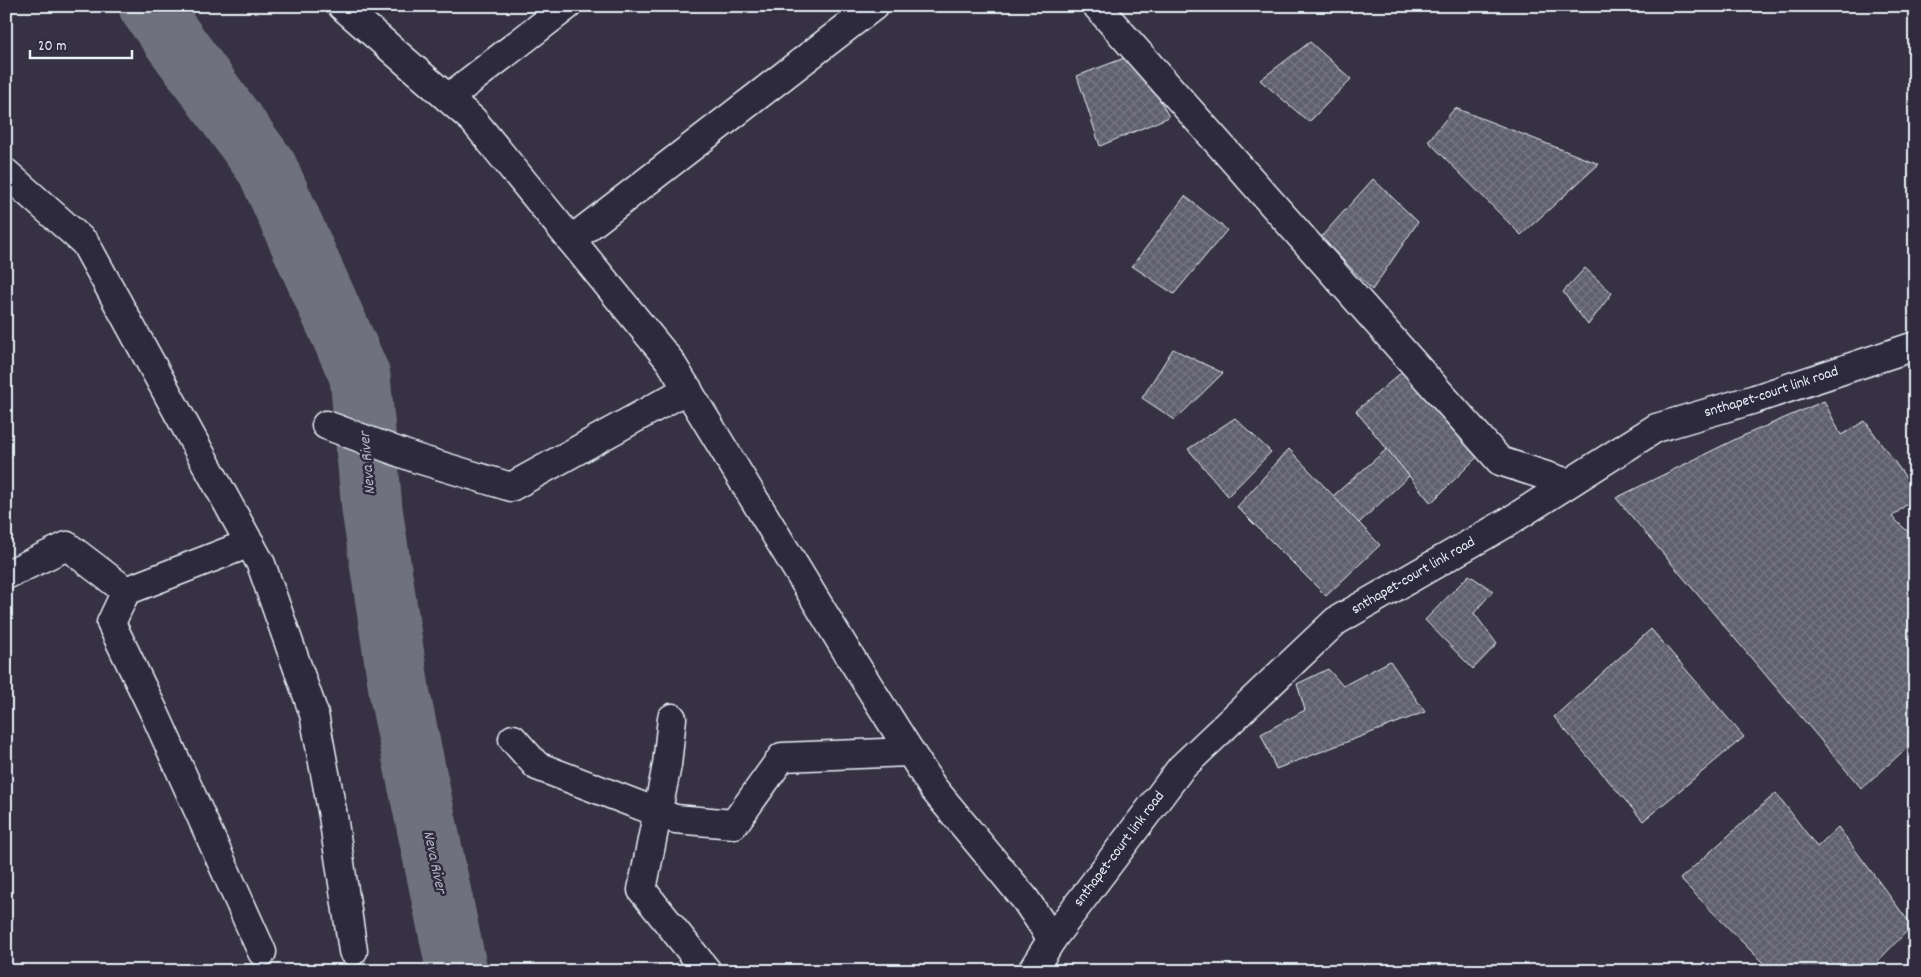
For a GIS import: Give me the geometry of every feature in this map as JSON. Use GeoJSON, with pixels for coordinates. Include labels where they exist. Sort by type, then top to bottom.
{"type":"FeatureCollection","features":[{"type":"Feature","properties":{"kind":"street"},"geometry":{"type":"LineString","coordinates":[[342,6],[473,120],[670,361],[846,650],[933,788],[1025,898],[1052,939]]}},
{"type":"Feature","properties":{"kind":"street"},"geometry":{"type":"LineString","coordinates":[[448,98],[567,6]]}},
{"type":"Feature","properties":{"kind":"street"},"geometry":{"type":"LineString","coordinates":[[572,240],[874,6]]}},
{"type":"Feature","properties":{"kind":"street"},"geometry":{"type":"LineString","coordinates":[[1097,6],[1500,461],[1568,484]]}},
{"type":"Feature","properties":{"kind":"street"},"geometry":{"type":"LineString","coordinates":[[6,173],[85,243],[261,564],[314,714],[333,816],[353,951]]}},
{"type":"Feature","properties":{"kind":"street","name":"snthapet-court link road"},"geometry":{"type":"LineString","coordinates":[[1032,971],[1052,939],[1181,768],[1336,621],[1508,522],[1656,428],[1755,399],[1915,346]]}},
{"type":"Feature","properties":{"kind":"street"},"geometry":{"type":"LineString","coordinates":[[326,425],[415,458],[510,488],[688,389]]}},
{"type":"Feature","properties":{"kind":"street"},"geometry":{"type":"LineString","coordinates":[[250,543],[126,591],[111,623],[155,714],[262,952]]}},
{"type":"Feature","properties":{"kind":"street"},"geometry":{"type":"LineString","coordinates":[[6,575],[68,546],[126,591]]}},
{"type":"Feature","properties":{"kind":"street"},"geometry":{"type":"LineString","coordinates":[[672,718],[667,765],[642,890],[707,971]]}},
{"type":"Feature","properties":{"kind":"street"},"geometry":{"type":"LineString","coordinates":[[513,738],[537,766],[675,819],[734,824],[782,757],[910,752]]}},
{"type":"Feature","properties":{"kind":"building"},"geometry":{"type":"Polygon","coordinates":[[[1310,42],[1351,79],[1309,122],[1260,80],[1310,42]]]}},
{"type":"Feature","properties":{"kind":"building"},"geometry":{"type":"Polygon","coordinates":[[[1135,54],[1169,117],[1100,146],[1077,76],[1135,54]]]}},
{"type":"Feature","properties":{"kind":"building"},"geometry":{"type":"Polygon","coordinates":[[[1455,108],[1599,164],[1521,235],[1428,141],[1455,108]]]}},
{"type":"Feature","properties":{"kind":"building"},"geometry":{"type":"Polygon","coordinates":[[[1373,179],[1418,222],[1372,290],[1321,237],[1373,179]]]}},
{"type":"Feature","properties":{"kind":"building"},"geometry":{"type":"Polygon","coordinates":[[[1185,196],[1227,230],[1174,294],[1132,266],[1185,196]]]}},
{"type":"Feature","properties":{"kind":"building"},"geometry":{"type":"Polygon","coordinates":[[[1585,268],[1612,293],[1588,325],[1563,292],[1585,268]]]}},
{"type":"Feature","properties":{"kind":"building"},"geometry":{"type":"Polygon","coordinates":[[[1173,349],[1223,373],[1175,420],[1142,398],[1173,349]]]}},
{"type":"Feature","properties":{"kind":"building"},"geometry":{"type":"Polygon","coordinates":[[[1416,360],[1487,447],[1431,503],[1356,411],[1416,360]]]}},
{"type":"Feature","properties":{"kind":"building"},"geometry":{"type":"Polygon","coordinates":[[[1824,401],[1841,435],[1865,421],[1915,490],[1915,497],[1892,517],[1915,538],[1915,578],[1910,583],[1915,588],[1915,740],[1862,789],[1616,498],[1738,438],[1824,401]]]}},
{"type":"Feature","properties":{"kind":"building"},"geometry":{"type":"Polygon","coordinates":[[[1235,418],[1271,452],[1228,496],[1188,449],[1235,418]]]}},
{"type":"Feature","properties":{"kind":"building"},"geometry":{"type":"Polygon","coordinates":[[[1289,449],[1380,545],[1326,596],[1237,507],[1289,449]]]}},
{"type":"Feature","properties":{"kind":"building"},"geometry":{"type":"Polygon","coordinates":[[[1387,449],[1409,476],[1359,523],[1333,496],[1387,449]]]}},
{"type":"Feature","properties":{"kind":"building"},"geometry":{"type":"Polygon","coordinates":[[[1469,575],[1493,591],[1474,613],[1497,644],[1473,669],[1425,620],[1469,575]]]}},
{"type":"Feature","properties":{"kind":"building"},"geometry":{"type":"Polygon","coordinates":[[[1651,629],[1744,737],[1643,821],[1554,717],[1651,629]]]}},
{"type":"Feature","properties":{"kind":"building"},"geometry":{"type":"Polygon","coordinates":[[[1390,661],[1425,712],[1276,769],[1261,734],[1305,710],[1297,684],[1328,669],[1343,686],[1390,661]]]}},
{"type":"Feature","properties":{"kind":"building"},"geometry":{"type":"Polygon","coordinates":[[[1776,793],[1817,847],[1838,827],[1912,926],[1868,971],[1771,971],[1680,879],[1776,793]]]}},
{"type":"Feature","properties":{"kind":"waterway","name":"Neva River"},"geometry":{"type":"LineString","coordinates":[[149,6],[267,168],[360,376],[372,509],[400,696],[457,971]]}}]}
